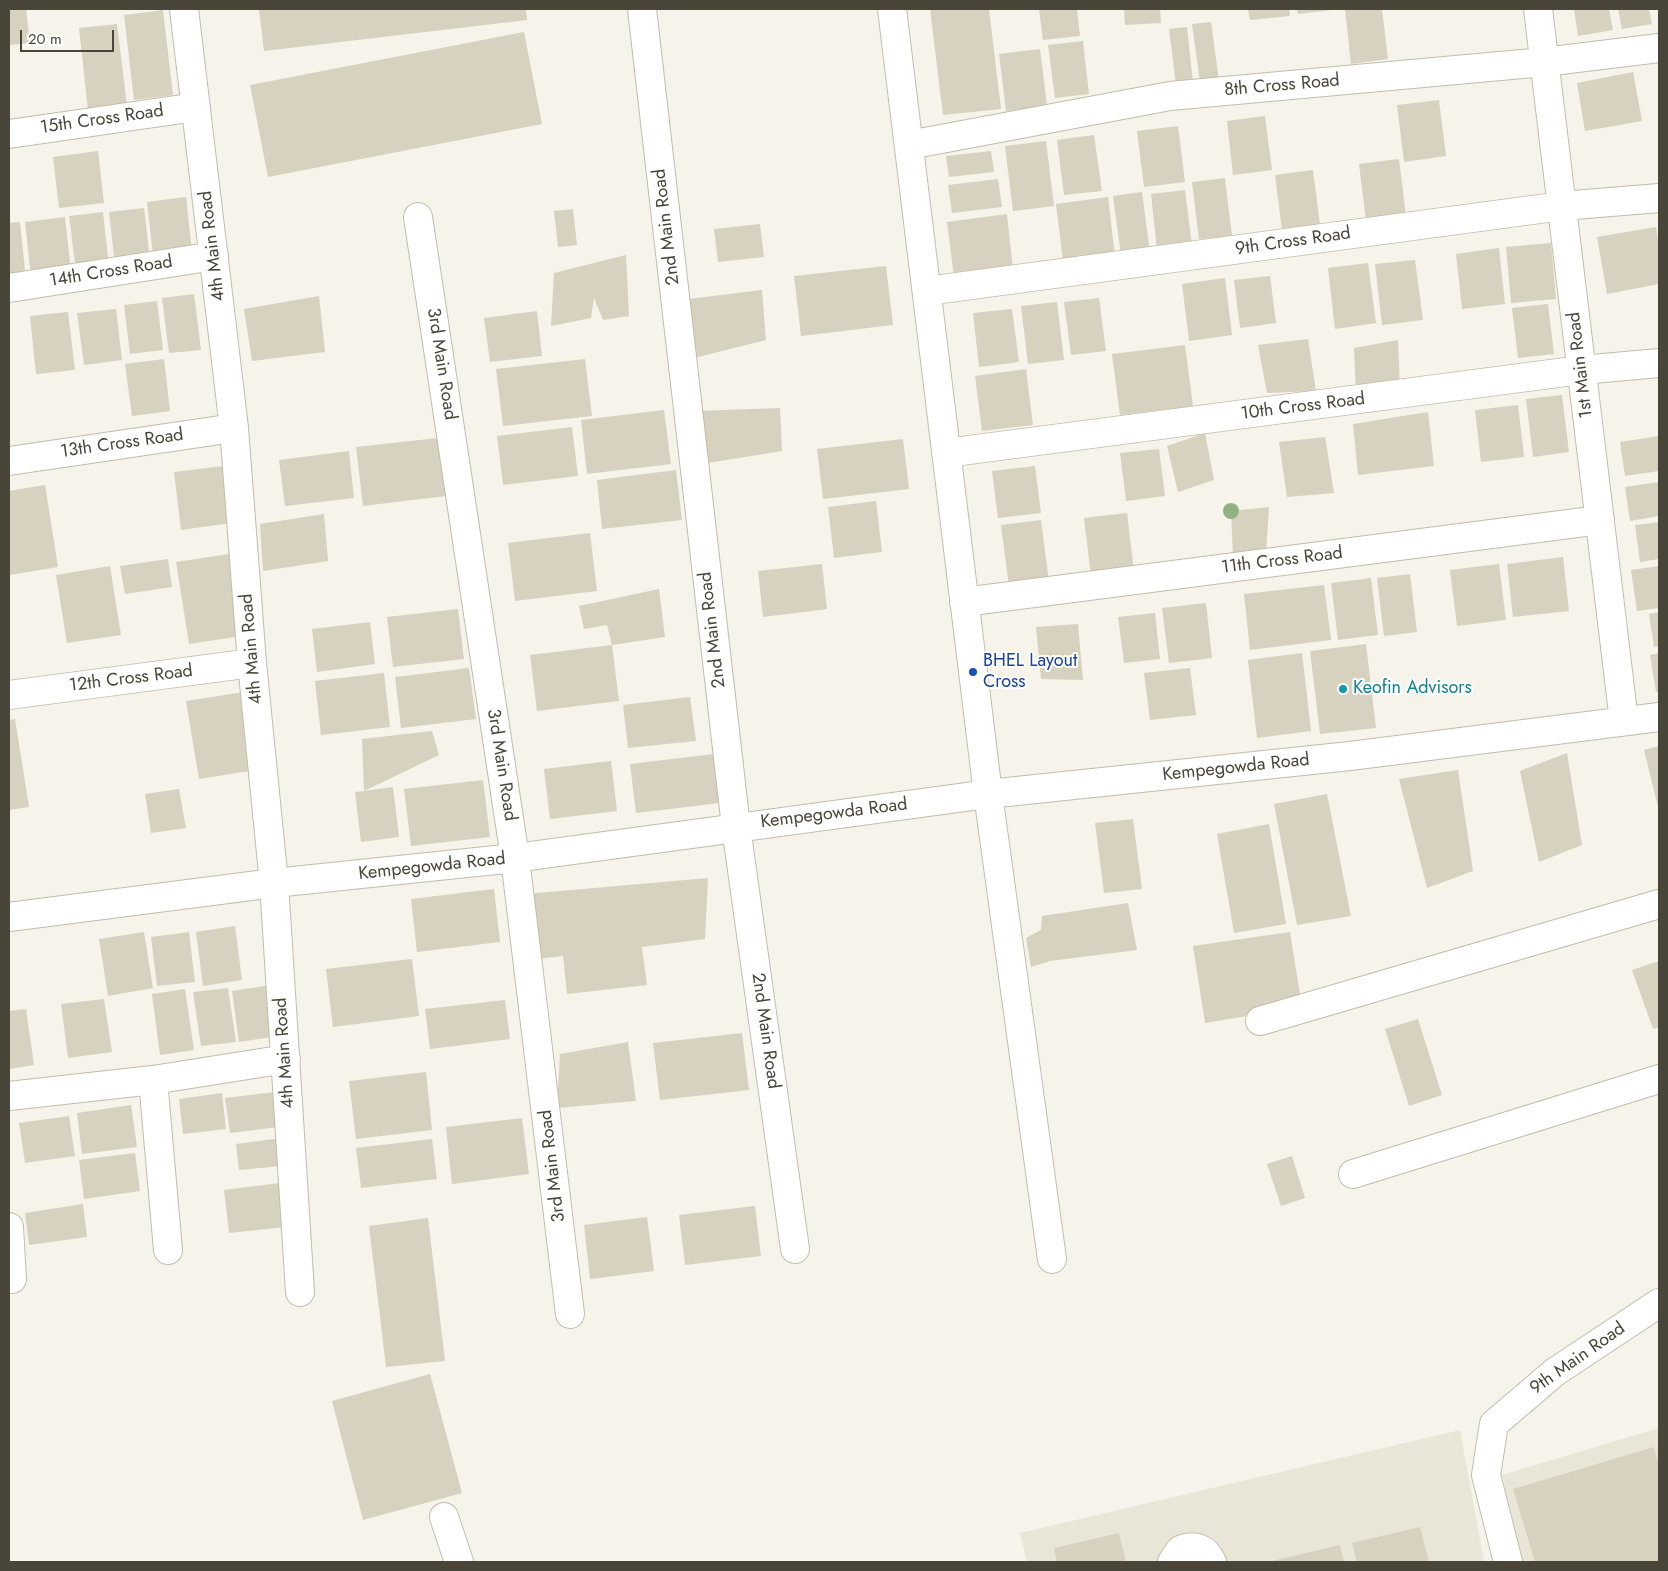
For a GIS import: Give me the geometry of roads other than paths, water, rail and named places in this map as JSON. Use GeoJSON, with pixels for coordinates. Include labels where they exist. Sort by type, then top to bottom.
{"type":"FeatureCollection","features":[{"type":"Feature","properties":{"kind":"street","name":"4th Main Road"},"geometry":{"type":"LineString","coordinates":[[184,9],[234,428],[252,663],[274,883],[300,1292]]}},
{"type":"Feature","properties":{"kind":"street","name":"2nd Main Road"},"geometry":{"type":"LineString","coordinates":[[642,9],[736,827],[795,1249]]}},
{"type":"Feature","properties":{"kind":"street"},"geometry":{"type":"LineString","coordinates":[[892,9],[988,794],[1052,1259]]}},
{"type":"Feature","properties":{"kind":"street","name":"1st Main Road"},"geometry":{"type":"LineString","coordinates":[[1538,9],[1624,721]]}},
{"type":"Feature","properties":{"kind":"street","name":"8th Cross Road"},"geometry":{"type":"LineString","coordinates":[[909,145],[1170,96],[1544,62],[1659,48]]}},
{"type":"Feature","properties":{"kind":"street","name":"15th Cross Road"},"geometry":{"type":"LineString","coordinates":[[9,134],[196,107]]}},
{"type":"Feature","properties":{"kind":"street","name":"9th Cross Road"},"geometry":{"type":"LineString","coordinates":[[926,292],[1562,206],[1659,198]]}},
{"type":"Feature","properties":{"kind":"street","name":"3rd Main Road"},"geometry":{"type":"LineString","coordinates":[[418,217],[516,858],[570,1314]]}},
{"type":"Feature","properties":{"kind":"street","name":"14th Cross Road"},"geometry":{"type":"LineString","coordinates":[[9,288],[214,256]]}},
{"type":"Feature","properties":{"kind":"street","name":"10th Cross Road"},"geometry":{"type":"LineString","coordinates":[[946,453],[1581,370],[1659,363]]}},
{"type":"Feature","properties":{"kind":"street","name":"13th Cross Road"},"geometry":{"type":"LineString","coordinates":[[9,461],[234,428]]}},
{"type":"Feature","properties":{"kind":"street","name":"11th Cross Road"},"geometry":{"type":"LineString","coordinates":[[964,602],[1600,520]]}},
{"type":"Feature","properties":{"kind":"street","name":"12th Cross Road"},"geometry":{"type":"LineString","coordinates":[[9,695],[252,663]]}},
{"type":"Feature","properties":{"kind":"street","name":"Kempegowda Road"},"geometry":{"type":"LineString","coordinates":[[9,917],[274,883],[516,858],[988,794],[1350,756],[1659,717]]}},
{"type":"Feature","properties":{"kind":"street"},"geometry":{"type":"LineString","coordinates":[[1260,1021],[1659,904]]}},
{"type":"Feature","properties":{"kind":"street"},"geometry":{"type":"LineString","coordinates":[[9,1096],[153,1080],[286,1058]]}},
{"type":"Feature","properties":{"kind":"street"},"geometry":{"type":"LineString","coordinates":[[1353,1174],[1659,1079]]}},
{"type":"Feature","properties":{"kind":"street"},"geometry":{"type":"LineString","coordinates":[[153,1080],[168,1250]]}},
{"type":"Feature","properties":{"kind":"street"},"geometry":{"type":"LineString","coordinates":[[9,1226],[12,1279]]}},
{"type":"Feature","properties":{"kind":"street","name":"9th Main Road"},"geometry":{"type":"LineString","coordinates":[[1508,1562],[1486,1475],[1494,1424],[1555,1372],[1659,1303]]}},
{"type":"Feature","properties":{"kind":"street"},"geometry":{"type":"LineString","coordinates":[[444,1517],[459,1562]]}},
{"type":"Feature","properties":{"kind":"street"},"geometry":{"type":"LineString","coordinates":[[1172,1562],[1180,1550],[1194,1547],[1207,1553],[1212,1562]]}},
{"type":"Feature","properties":{"kind":"place","name":"BHEL Layout Cross"},"geometry":{"type":"Point","coordinates":[973,672]}},
{"type":"Feature","properties":{"kind":"place","name":"Keofin Advisors"},"geometry":{"type":"Point","coordinates":[1343,689]}}]}
